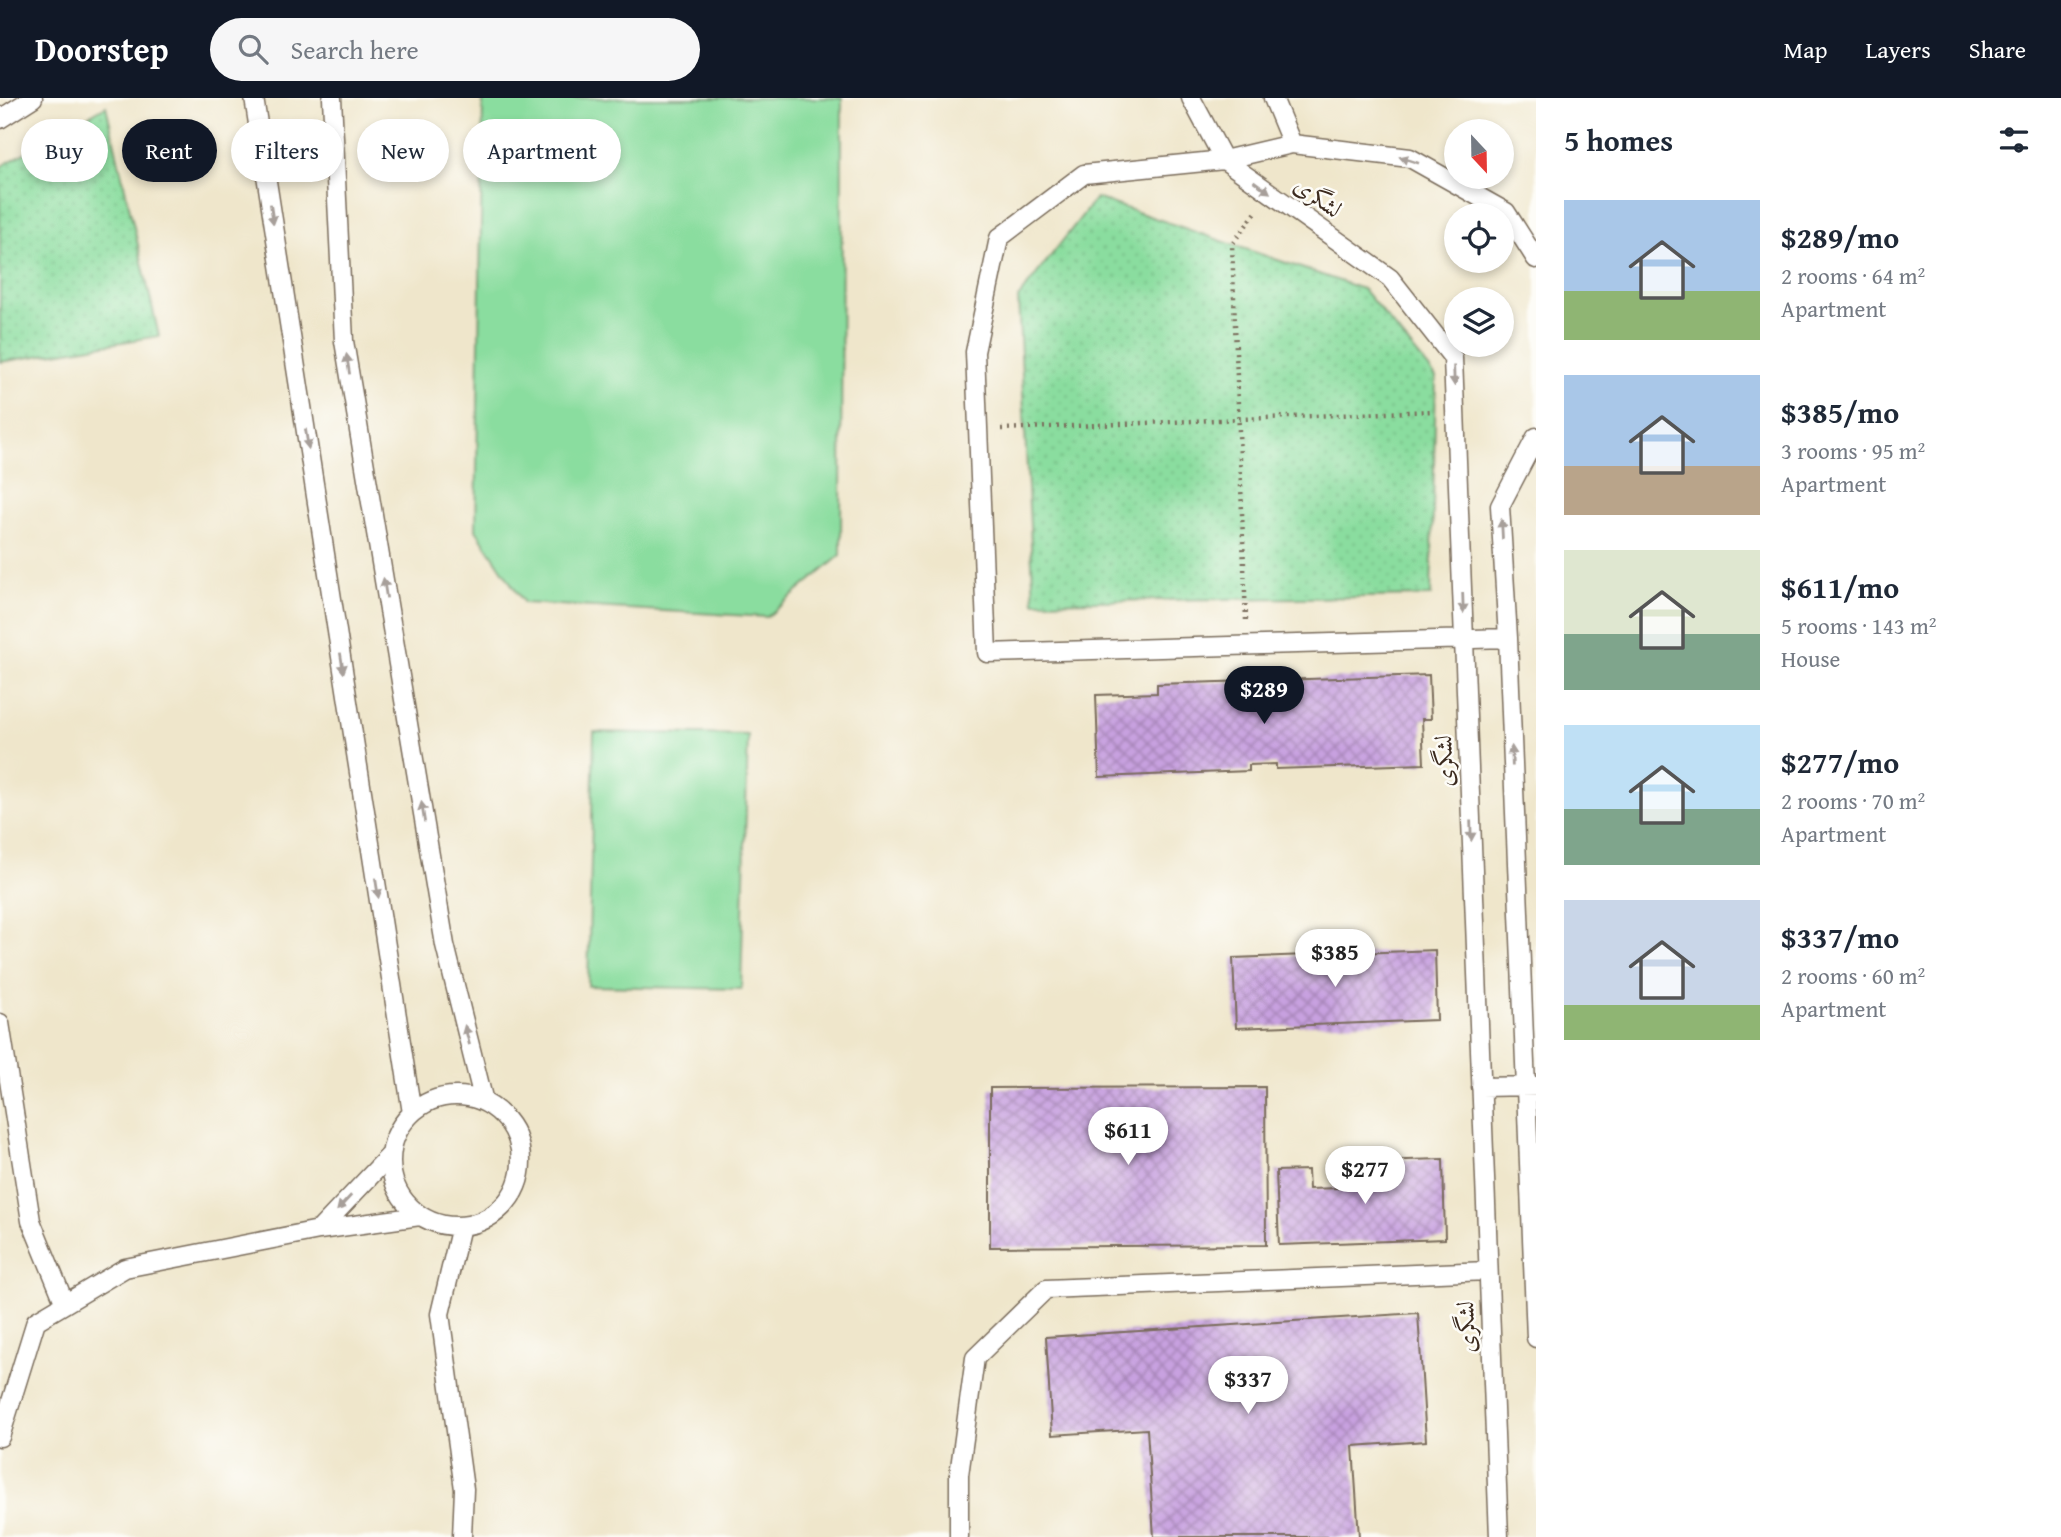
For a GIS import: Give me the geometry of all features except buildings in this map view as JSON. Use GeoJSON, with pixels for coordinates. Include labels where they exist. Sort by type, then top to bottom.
{"type":"FeatureCollection","features":[{"type":"Feature","properties":{"kind":"lane"},"geometry":{"type":"LineString","coordinates":[[0,119],[33,98]]}},
{"type":"Feature","properties":{"kind":"lane"},"geometry":{"type":"LineString","coordinates":[[254,98],[412,1112]]}},
{"type":"Feature","properties":{"kind":"lane"},"geometry":{"type":"LineString","coordinates":[[332,98],[344,341],[445,945],[484,1102]]}},
{"type":"Feature","properties":{"kind":"lane","name":"لشگری"},"geometry":{"type":"LineString","coordinates":[[1191,98],[1224,160],[1390,278],[1453,358],[1499,1537]]}},
{"type":"Feature","properties":{"kind":"lane","name":"لشگری"},"geometry":{"type":"LineString","coordinates":[[1273,98],[1292,144],[1410,158],[1506,212],[1536,259]]}},
{"type":"Feature","properties":{"kind":"lane"},"geometry":{"type":"LineString","coordinates":[[1292,144],[1224,160],[1084,174],[999,238],[975,352],[987,653],[1508,638]]}},
{"type":"Feature","properties":{"kind":"lane"},"geometry":{"type":"LineString","coordinates":[[1536,437],[1500,506],[1531,1086],[1536,1338]]}},
{"type":"Feature","properties":{"kind":"lane"},"geometry":{"type":"LineString","coordinates":[[0,1023],[31,1221],[65,1304]]}},
{"type":"Feature","properties":{"kind":"lane"},"geometry":{"type":"LineString","coordinates":[[1481,1087],[1531,1086]]}},
{"type":"Feature","properties":{"kind":"lane"},"geometry":{"type":"LineString","coordinates":[[446,1096],[466,1096],[484,1102],[502,1114],[514,1131],[521,1151],[521,1173],[513,1192],[500,1209],[482,1221],[461,1226],[440,1224],[420,1216],[407,1204],[397,1189],[391,1172],[394,1138],[412,1112],[428,1102],[446,1096]]}},
{"type":"Feature","properties":{"kind":"lane"},"geometry":{"type":"LineString","coordinates":[[319,1230],[391,1154]]}},
{"type":"Feature","properties":{"kind":"lane"},"geometry":{"type":"LineString","coordinates":[[0,1437],[36,1321],[125,1268],[319,1230],[420,1216]]}},
{"type":"Feature","properties":{"kind":"lane"},"geometry":{"type":"LineString","coordinates":[[461,1226],[440,1314],[464,1489],[462,1537]]}},
{"type":"Feature","properties":{"kind":"lane"},"geometry":{"type":"LineString","coordinates":[[959,1537],[959,1475],[975,1358],[1046,1289],[1488,1271]]}},
{"type":"Feature","properties":{"kind":"path"},"geometry":{"type":"LineString","coordinates":[[1247,646],[1232,244],[1271,194]]}},
{"type":"Feature","properties":{"kind":"path"},"geometry":{"type":"LineString","coordinates":[[978,430],[1455,411]]}},
{"type":"Feature","properties":{"kind":"green space"},"geometry":{"type":"Polygon","coordinates":[[[483,98],[842,98],[841,555],[767,617],[524,603],[476,530],[482,182],[621,182],[621,119],[483,119],[483,98]]]}},
{"type":"Feature","properties":{"kind":"green space"},"geometry":{"type":"Polygon","coordinates":[[[106,106],[159,336],[0,362],[0,167],[21,155],[21,182],[108,182],[108,119],[83,119],[106,106]]]}},
{"type":"Feature","properties":{"kind":"green space"},"geometry":{"type":"Polygon","coordinates":[[[1096,198],[1363,289],[1436,377],[1431,596],[1034,602],[1018,298],[1096,198]]]}},
{"type":"Feature","properties":{"kind":"green space"},"geometry":{"type":"Polygon","coordinates":[[[594,732],[748,735],[741,989],[588,986],[594,732]]]}}]}
